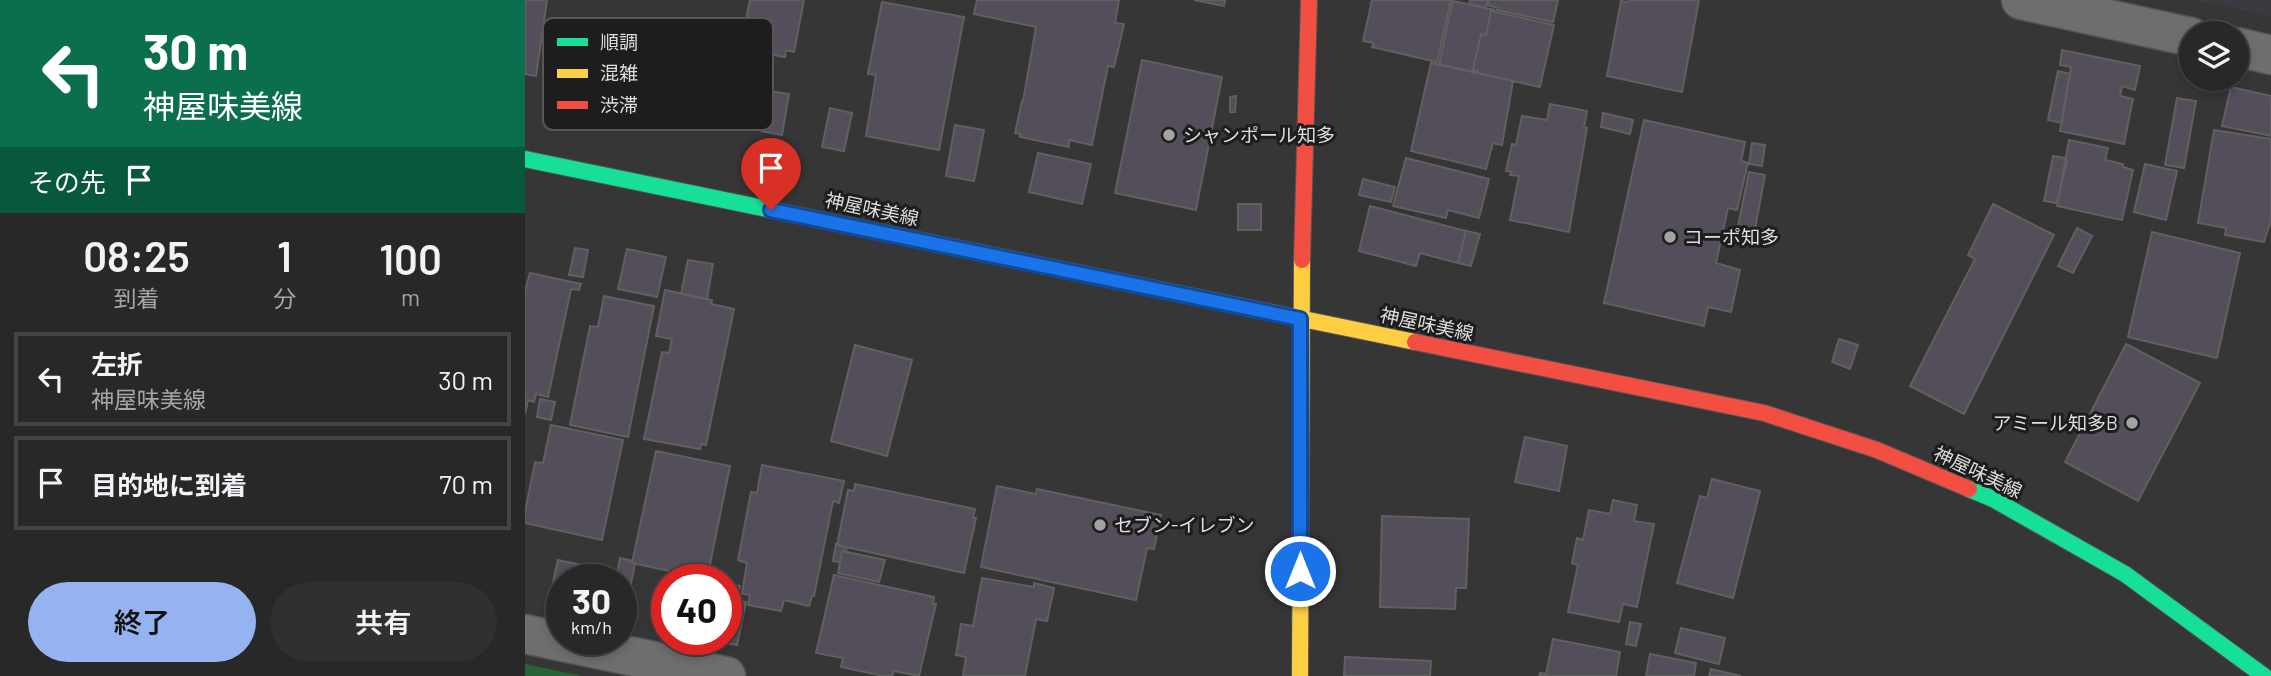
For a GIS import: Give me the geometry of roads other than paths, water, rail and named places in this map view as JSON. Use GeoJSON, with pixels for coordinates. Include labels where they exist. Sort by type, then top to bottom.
{"type":"FeatureCollection","features":[{"type":"Feature","properties":{"kind":"main road"},"geometry":{"type":"LineString","coordinates":[[1300,676],[1300,319],[1309,0]]}},
{"type":"Feature","properties":{"kind":"main road","name":"神屋味美線"},"geometry":{"type":"LineString","coordinates":[[525,159],[1764,414],[1877,450],[1993,499],[2125,574],[2264,676]]}},
{"type":"Feature","properties":{"kind":"street"},"geometry":{"type":"LineString","coordinates":[[2021,0],[2179,34]]}},
{"type":"Feature","properties":{"kind":"street"},"geometry":{"type":"LineString","coordinates":[[2249,50],[2271,55]]}},
{"type":"Feature","properties":{"kind":"street"},"geometry":{"type":"LineString","coordinates":[[525,634],[726,676]]}},
{"type":"Feature","properties":{"kind":"place","name":"シャンポール知多"},"geometry":{"type":"Point","coordinates":[1169,135]}},
{"type":"Feature","properties":{"kind":"place","name":"コーポ知多"},"geometry":{"type":"Point","coordinates":[1670,237]}},
{"type":"Feature","properties":{"kind":"place","name":"アミール知多B"},"geometry":{"type":"Point","coordinates":[2132,423]}},
{"type":"Feature","properties":{"kind":"place","name":"セブン-イレブン"},"geometry":{"type":"Point","coordinates":[1100,525]}}]}
